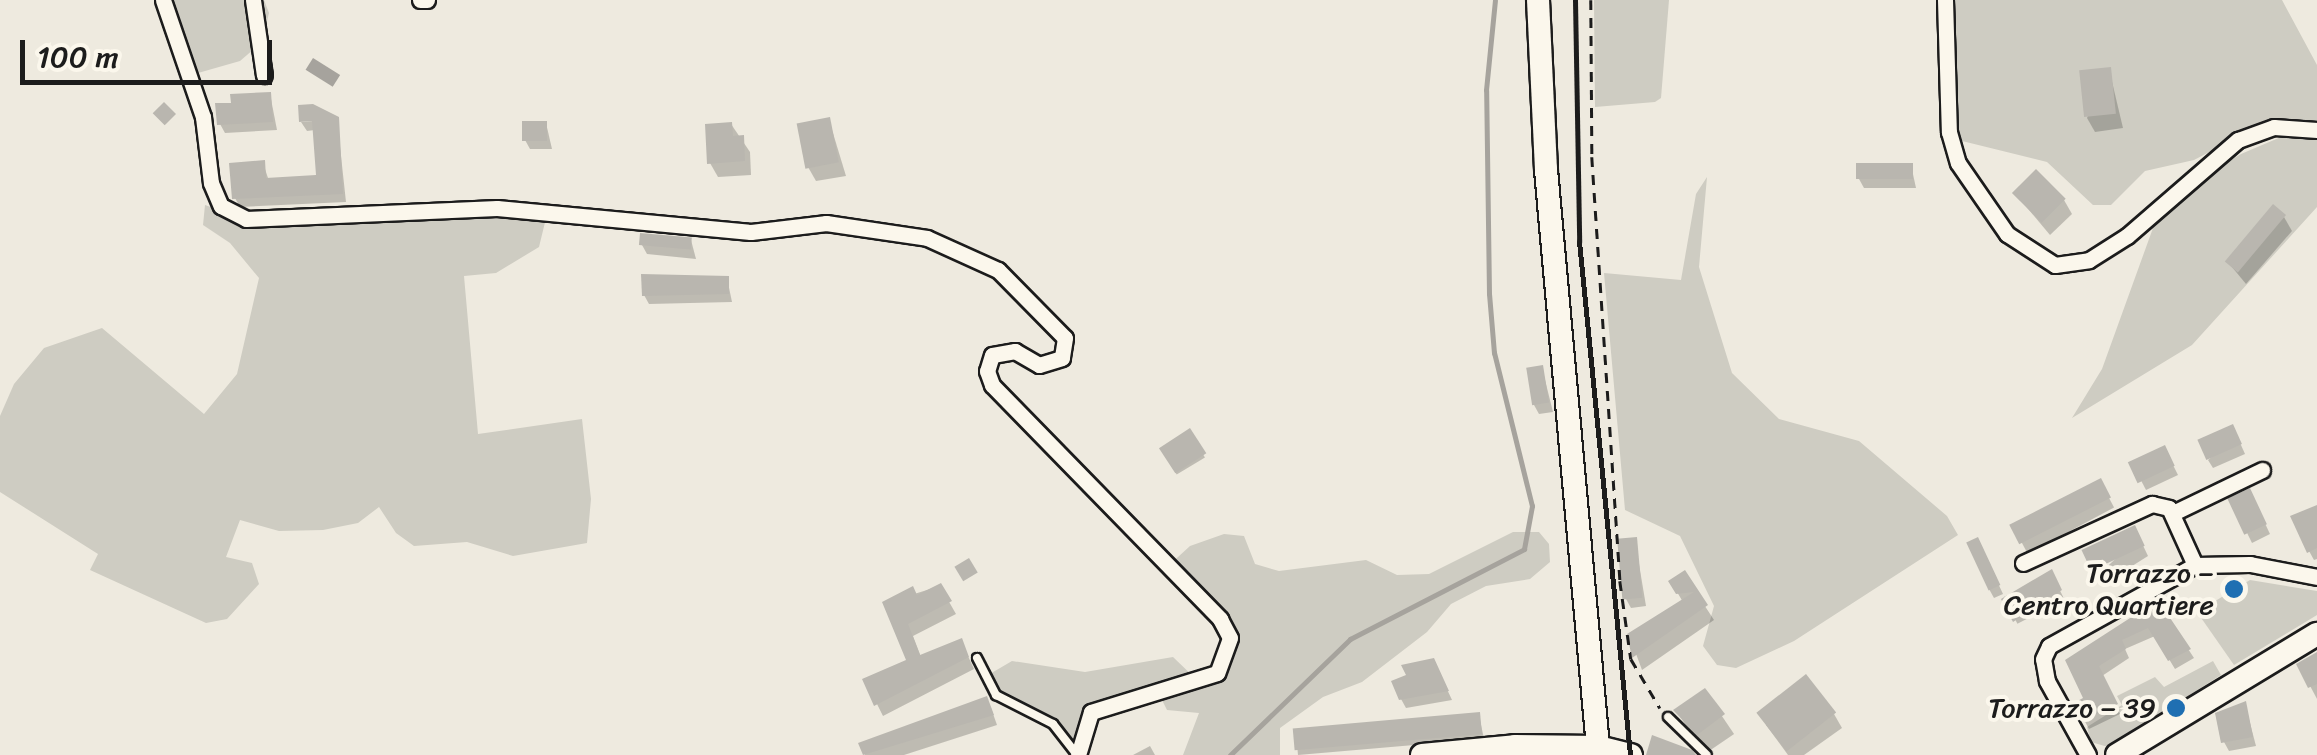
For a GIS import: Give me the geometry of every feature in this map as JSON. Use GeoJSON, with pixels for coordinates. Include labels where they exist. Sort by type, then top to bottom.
{"type":"FeatureCollection","features":[{"type":"Feature","properties":{"kind":"street"},"geometry":{"type":"LineString","coordinates":[[163,0],[203,117],[211,183],[221,206],[246,219],[497,208],[751,232],[826,223],[927,238],[998,270],[1064,338],[1062,358],[1040,365],[1015,351],[992,355],[986,371],[992,385],[1220,619],[1230,638],[1217,673],[1092,712],[1077,755]]}},
{"type":"Feature","properties":{"kind":"street"},"geometry":{"type":"LineString","coordinates":[[253,0],[264,75]]}},
{"type":"Feature","properties":{"kind":"street"},"geometry":{"type":"LineString","coordinates":[[1538,0],[1546,170],[1598,747]]}},
{"type":"Feature","properties":{"kind":"street"},"geometry":{"type":"LineString","coordinates":[[1945,0],[1949,132],[1958,164],[2007,234],[2055,265],[2089,260],[2127,236],[2238,140],[2274,128],[2317,130]]}},
{"type":"Feature","properties":{"kind":"street"},"geometry":{"type":"LineString","coordinates":[[2173,513],[2262,470]]}},
{"type":"Feature","properties":{"kind":"street"},"geometry":{"type":"LineString","coordinates":[[2023,563],[2143,506],[2161,504],[2173,513],[2195,565]]}},
{"type":"Feature","properties":{"kind":"street"},"geometry":{"type":"LineString","coordinates":[[2088,755],[2047,681],[2045,652],[2195,565],[2250,564],[2317,577]]}},
{"type":"Feature","properties":{"kind":"street"},"geometry":{"type":"LineString","coordinates":[[2117,755],[2317,634]]}},
{"type":"Feature","properties":{"kind":"street"},"geometry":{"type":"LineString","coordinates":[[1422,755],[1598,747],[1630,755]]}},
{"type":"Feature","properties":{"kind":"lane"},"geometry":{"type":"LineString","coordinates":[[977,658],[996,696],[1053,724],[1077,755]]}},
{"type":"Feature","properties":{"kind":"lane"},"geometry":{"type":"LineString","coordinates":[[1668,717],[1708,755]]}},
{"type":"Feature","properties":{"kind":"path"},"geometry":{"type":"LineString","coordinates":[[1591,0],[1596,249],[1626,638],[1649,696],[1668,717]]}},
{"type":"Feature","properties":{"kind":"shaded area"},"geometry":{"type":"Polygon","coordinates":[[[163,0],[264,0],[269,13],[262,42],[240,61],[191,75],[163,0]]]}},
{"type":"Feature","properties":{"kind":"shaded area"},"geometry":{"type":"Polygon","coordinates":[[[1594,0],[1669,0],[1661,98],[1655,102],[1595,107],[1594,0]]]}},
{"type":"Feature","properties":{"kind":"shaded area"},"geometry":{"type":"Polygon","coordinates":[[[1950,0],[2282,0],[2317,65],[2317,122],[2273,119],[2194,160],[2145,171],[2111,205],[2093,205],[2047,162],[1958,140],[1950,0]]]}},
{"type":"Feature","properties":{"kind":"shaded area"},"geometry":{"type":"Polygon","coordinates":[[[313,58],[340,75],[333,87],[306,70],[313,58]]]}},
{"type":"Feature","properties":{"kind":"shaded area"},"geometry":{"type":"Polygon","coordinates":[[[2281,137],[2317,139],[2317,207],[2192,345],[2072,418],[2102,369],[2153,228],[2209,173],[2241,154],[2281,137]]]}},
{"type":"Feature","properties":{"kind":"shaded area"},"geometry":{"type":"Polygon","coordinates":[[[1707,177],[1699,267],[1732,373],[1779,419],[1859,441],[1947,516],[1958,535],[1794,641],[1736,668],[1717,665],[1703,646],[1714,606],[1680,536],[1625,510],[1604,273],[1681,280],[1696,194],[1707,177]]]}},
{"type":"Feature","properties":{"kind":"shaded area"},"geometry":{"type":"Polygon","coordinates":[[[205,205],[246,219],[548,210],[539,247],[496,273],[464,276],[478,434],[582,419],[591,499],[587,543],[513,556],[467,542],[414,546],[396,533],[379,507],[358,523],[323,530],[279,531],[240,520],[226,557],[252,563],[259,584],[227,619],[206,623],[90,570],[98,554],[0,492],[0,416],[14,384],[44,348],[102,328],[204,414],[237,374],[259,278],[230,243],[203,225],[205,205]]]}},
{"type":"Feature","properties":{"kind":"shaded area"},"geometry":{"type":"Polygon","coordinates":[[[1513,532],[1539,532],[1549,544],[1550,562],[1530,579],[1486,586],[1451,604],[1427,632],[1362,682],[1323,697],[1280,728],[1280,755],[1183,755],[1199,713],[1167,710],[1158,692],[1104,704],[1078,755],[1053,724],[1007,704],[983,678],[1012,661],[1085,672],[1173,657],[1198,681],[1216,673],[1230,638],[1166,568],[1190,546],[1224,534],[1244,536],[1255,564],[1279,571],[1366,560],[1397,575],[1429,574],[1513,532]]]}},
{"type":"Feature","properties":{"kind":"shaded area"},"geometry":{"type":"Polygon","coordinates":[[[2250,580],[2317,591],[2317,615],[2234,665],[2197,612],[2250,580]]]}},
{"type":"Feature","properties":{"kind":"shaded area"},"geometry":{"type":"Polygon","coordinates":[[[2213,661],[2221,675],[2108,747],[2091,742],[2087,727],[2122,705],[2117,696],[2155,677],[2164,687],[2213,661]]]}},
{"type":"Feature","properties":{"kind":"building"},"geometry":{"type":"Polygon","coordinates":[[[2111,67],[2116,114],[2084,117],[2079,70],[2111,67]]]}},
{"type":"Feature","properties":{"kind":"building"},"geometry":{"type":"Polygon","coordinates":[[[271,92],[273,122],[217,125],[215,103],[231,103],[230,94],[271,92]]]}},
{"type":"Feature","properties":{"kind":"building"},"geometry":{"type":"Polygon","coordinates":[[[164,102],[176,114],[165,125],[153,113],[164,102]]]}},
{"type":"Feature","properties":{"kind":"building"},"geometry":{"type":"Polygon","coordinates":[[[313,104],[339,117],[343,194],[232,199],[229,163],[265,160],[266,178],[316,175],[312,121],[299,122],[298,105],[313,104]]]}},
{"type":"Feature","properties":{"kind":"building"},"geometry":{"type":"Polygon","coordinates":[[[830,117],[839,162],[805,169],[797,123],[830,117]]]}},
{"type":"Feature","properties":{"kind":"building"},"geometry":{"type":"Polygon","coordinates":[[[522,121],[547,121],[547,141],[522,141],[522,121]]]}},
{"type":"Feature","properties":{"kind":"building"},"geometry":{"type":"Polygon","coordinates":[[[732,122],[733,136],[744,135],[745,161],[707,164],[705,124],[732,122]]]}},
{"type":"Feature","properties":{"kind":"building"},"geometry":{"type":"Polygon","coordinates":[[[1856,163],[1913,163],[1913,179],[1856,179],[1856,163]]]}},
{"type":"Feature","properties":{"kind":"building"},"geometry":{"type":"Polygon","coordinates":[[[2036,169],[2066,199],[2042,223],[2012,193],[2036,169]]]}},
{"type":"Feature","properties":{"kind":"building"},"geometry":{"type":"Polygon","coordinates":[[[2273,204],[2286,215],[2238,272],[2225,261],[2273,204]]]}},
{"type":"Feature","properties":{"kind":"building"},"geometry":{"type":"Polygon","coordinates":[[[640,233],[692,238],[691,249],[639,245],[640,233]]]}},
{"type":"Feature","properties":{"kind":"building"},"geometry":{"type":"Polygon","coordinates":[[[641,274],[729,276],[729,294],[642,296],[641,274]]]}},
{"type":"Feature","properties":{"kind":"building"},"geometry":{"type":"Polygon","coordinates":[[[1543,365],[1549,403],[1532,405],[1526,368],[1543,365]]]}},
{"type":"Feature","properties":{"kind":"building"},"geometry":{"type":"Polygon","coordinates":[[[2233,424],[2242,444],[2206,460],[2197,440],[2233,424]]]}},
{"type":"Feature","properties":{"kind":"building"},"geometry":{"type":"Polygon","coordinates":[[[1190,428],[1206,453],[1175,473],[1159,448],[1190,428]]]}},
{"type":"Feature","properties":{"kind":"building"},"geometry":{"type":"Polygon","coordinates":[[[2165,445],[2175,466],[2138,483],[2128,462],[2165,445]]]}},
{"type":"Feature","properties":{"kind":"building"},"geometry":{"type":"Polygon","coordinates":[[[2101,478],[2111,498],[2019,544],[2009,525],[2101,478]]]}},
{"type":"Feature","properties":{"kind":"building"},"geometry":{"type":"Polygon","coordinates":[[[2250,488],[2267,524],[2244,535],[2227,499],[2250,488]]]}},
{"type":"Feature","properties":{"kind":"building"},"geometry":{"type":"Polygon","coordinates":[[[2317,505],[2317,548],[2307,553],[2290,516],[2317,505]]]}},
{"type":"Feature","properties":{"kind":"building"},"geometry":{"type":"Polygon","coordinates":[[[2135,525],[2145,546],[2091,571],[2082,550],[2135,525]]]}},
{"type":"Feature","properties":{"kind":"building"},"geometry":{"type":"Polygon","coordinates":[[[1637,537],[1642,598],[1622,600],[1617,539],[1637,537]]]}},
{"type":"Feature","properties":{"kind":"building"},"geometry":{"type":"Polygon","coordinates":[[[1978,537],[2000,585],[1989,591],[1966,542],[1978,537]]]}},
{"type":"Feature","properties":{"kind":"building"},"geometry":{"type":"Polygon","coordinates":[[[969,558],[978,573],[963,581],[954,567],[969,558]]]}},
{"type":"Feature","properties":{"kind":"building"},"geometry":{"type":"Polygon","coordinates":[[[2052,569],[2062,590],[2013,622],[2001,599],[2052,569]]]}},
{"type":"Feature","properties":{"kind":"building"},"geometry":{"type":"Polygon","coordinates":[[[1685,570],[1708,605],[1632,658],[1627,634],[1694,592],[1676,594],[1668,581],[1685,570]]]}},
{"type":"Feature","properties":{"kind":"building"},"geometry":{"type":"Polygon","coordinates":[[[941,583],[952,601],[908,624],[920,655],[962,638],[969,657],[874,706],[862,679],[906,660],[882,602],[913,586],[917,595],[941,583]]]}},
{"type":"Feature","properties":{"kind":"building"},"geometry":{"type":"Polygon","coordinates":[[[2158,600],[2191,649],[2168,661],[2148,628],[2122,640],[2126,649],[2099,666],[2118,704],[2082,721],[2072,704],[2083,698],[2065,660],[2158,600]]]}},
{"type":"Feature","properties":{"kind":"building"},"geometry":{"type":"Polygon","coordinates":[[[2317,652],[2317,684],[2308,688],[2296,664],[2317,652]]]}},
{"type":"Feature","properties":{"kind":"building"},"geometry":{"type":"Polygon","coordinates":[[[1434,658],[1449,691],[1399,700],[1391,681],[1406,675],[1401,665],[1434,658]]]}},
{"type":"Feature","properties":{"kind":"building"},"geometry":{"type":"Polygon","coordinates":[[[1806,674],[1836,713],[1787,751],[1756,713],[1806,674]]]}},
{"type":"Feature","properties":{"kind":"building"},"geometry":{"type":"Polygon","coordinates":[[[1705,688],[1725,714],[1697,735],[1673,710],[1705,688]]]}},
{"type":"Feature","properties":{"kind":"building"},"geometry":{"type":"Polygon","coordinates":[[[987,696],[994,715],[863,755],[858,743],[987,696]]]}},
{"type":"Feature","properties":{"kind":"building"},"geometry":{"type":"Polygon","coordinates":[[[2246,701],[2253,737],[2221,743],[2215,713],[2246,701]]]}},
{"type":"Feature","properties":{"kind":"building"},"geometry":{"type":"Polygon","coordinates":[[[1480,712],[1482,734],[1295,750],[1293,728],[1480,712]]]}},
{"type":"Feature","properties":{"kind":"building"},"geometry":{"type":"Polygon","coordinates":[[[1652,735],[1692,750],[1696,755],[1646,755],[1652,735]]]}},
{"type":"Feature","properties":{"kind":"waterway"},"geometry":{"type":"LineString","coordinates":[[1230,755],[1350,639],[1524,549],[1532,506],[1494,353],[1489,294],[1486,90],[1495,0]]}},
{"type":"Feature","properties":{"kind":"railway"},"geometry":{"type":"LineString","coordinates":[[1575,0],[1579,241],[1630,755]]}},
{"type":"Feature","properties":{"kind":"place","name":"Torrazzo – Centro Quartiere"},"geometry":{"type":"Point","coordinates":[2234,589]}},
{"type":"Feature","properties":{"kind":"place","name":"Torrazzo – 39"},"geometry":{"type":"Point","coordinates":[2176,708]}}]}
